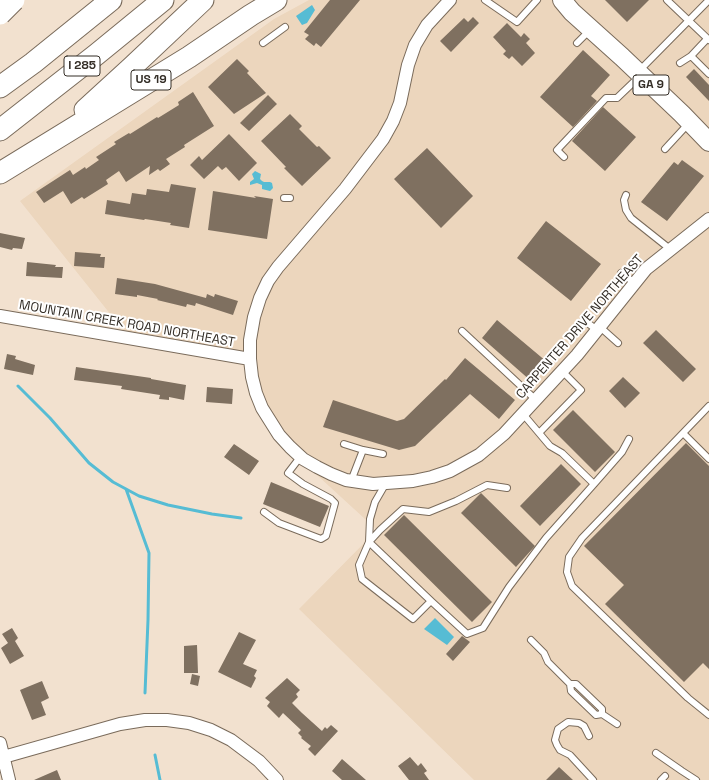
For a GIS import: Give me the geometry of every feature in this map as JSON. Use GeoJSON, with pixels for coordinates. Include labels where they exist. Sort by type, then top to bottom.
{"type":"FeatureCollection","features":[{"type":"Feature","properties":{"kind":"highway"},"geometry":{"type":"LineString","coordinates":[[0,14],[14,0]]}},
{"type":"Feature","properties":{"kind":"highway"},"geometry":{"type":"LineString","coordinates":[[0,10],[18,0]]}},
{"type":"Feature","properties":{"kind":"highway","name":"I 285"},"geometry":{"type":"LineString","coordinates":[[0,88],[111,0]]}},
{"type":"Feature","properties":{"kind":"highway","name":"I 285"},"geometry":{"type":"LineString","coordinates":[[0,130],[163,0]]}},
{"type":"Feature","properties":{"kind":"highway"},"geometry":{"type":"LineString","coordinates":[[49,142],[203,0]]}},
{"type":"Feature","properties":{"kind":"highway","name":"US 19"},"geometry":{"type":"LineString","coordinates":[[0,173],[189,57],[276,0]]}},
{"type":"Feature","properties":{"kind":"main road","name":"GA 9"},"geometry":{"type":"LineString","coordinates":[[549,0],[567,6],[640,73],[709,142]]}},
{"type":"Feature","properties":{"kind":"street","name":"CARPENTER DRIVE NORTHEAST"},"geometry":{"type":"LineString","coordinates":[[450,0],[427,25],[415,45],[408,65],[400,103],[393,121],[383,139],[345,189],[278,267],[268,281],[260,298],[254,317],[250,340],[252,377],[262,408],[279,435],[301,456],[317,468],[351,481],[362,483],[386,484],[412,481],[450,471],[484,451],[504,434],[562,371],[646,269],[709,219]]}},
{"type":"Feature","properties":{"kind":"street","name":"MOUNTAIN CREEK ROAD NORTHEAST"},"geometry":{"type":"LineString","coordinates":[[0,316],[250,359]]}},
{"type":"Feature","properties":{"kind":"street"},"geometry":{"type":"LineString","coordinates":[[2,757],[120,724],[145,720],[167,720],[204,727],[231,740],[250,753],[277,780]]}},
{"type":"Feature","properties":{"kind":"street"},"geometry":{"type":"LineString","coordinates":[[0,743],[2,757],[9,780]]}},
{"type":"Feature","properties":{"kind":"lane"},"geometry":{"type":"LineString","coordinates":[[485,0],[517,22],[537,0]]}},
{"type":"Feature","properties":{"kind":"lane"},"geometry":{"type":"LineString","coordinates":[[667,0],[708,39],[691,56],[680,63]]}},
{"type":"Feature","properties":{"kind":"lane"},"geometry":{"type":"LineString","coordinates":[[564,157],[557,150],[606,98],[617,98],[688,20],[709,0]]}},
{"type":"Feature","properties":{"kind":"lane"},"geometry":{"type":"LineString","coordinates":[[263,43],[284,27]]}},
{"type":"Feature","properties":{"kind":"lane"},"geometry":{"type":"LineString","coordinates":[[577,43],[592,29]]}},
{"type":"Feature","properties":{"kind":"lane"},"geometry":{"type":"LineString","coordinates":[[691,56],[709,74]]}},
{"type":"Feature","properties":{"kind":"lane"},"geometry":{"type":"LineString","coordinates":[[665,149],[690,122]]}},
{"type":"Feature","properties":{"kind":"lane"},"geometry":{"type":"LineString","coordinates":[[626,195],[624,200],[626,210],[631,218],[670,249]]}},
{"type":"Feature","properties":{"kind":"lane"},"geometry":{"type":"LineString","coordinates":[[621,273],[635,283]]}},
{"type":"Feature","properties":{"kind":"lane"},"geometry":{"type":"LineString","coordinates":[[585,321],[618,343]]}},
{"type":"Feature","properties":{"kind":"lane"},"geometry":{"type":"LineString","coordinates":[[462,331],[536,400]]}},
{"type":"Feature","properties":{"kind":"lane"},"geometry":{"type":"LineString","coordinates":[[539,433],[581,390],[562,371]]}},
{"type":"Feature","properties":{"kind":"lane"},"geometry":{"type":"LineString","coordinates":[[709,406],[582,538],[569,557],[567,572],[572,586],[688,698],[709,714]]}},
{"type":"Feature","properties":{"kind":"lane"},"geometry":{"type":"LineString","coordinates":[[523,414],[550,446],[562,453],[594,484]]}},
{"type":"Feature","properties":{"kind":"lane"},"geometry":{"type":"LineString","coordinates":[[684,432],[709,459]]}},
{"type":"Feature","properties":{"kind":"lane"},"geometry":{"type":"LineString","coordinates":[[386,484],[375,502],[370,519],[369,542],[468,634],[483,628],[509,587],[546,538],[622,452],[629,439]]}},
{"type":"Feature","properties":{"kind":"lane"},"geometry":{"type":"LineString","coordinates":[[344,444],[383,454]]}},
{"type":"Feature","properties":{"kind":"lane"},"geometry":{"type":"LineString","coordinates":[[351,481],[364,450]]}},
{"type":"Feature","properties":{"kind":"lane"},"geometry":{"type":"LineString","coordinates":[[264,512],[279,523],[321,539],[326,536],[335,503],[331,498],[303,484],[288,473],[301,456]]}},
{"type":"Feature","properties":{"kind":"lane"},"geometry":{"type":"LineString","coordinates":[[431,601],[413,619],[362,579],[358,565],[369,542],[402,509],[429,512],[456,501],[487,485],[507,488]]}},
{"type":"Feature","properties":{"kind":"lane"},"geometry":{"type":"LineString","coordinates":[[531,640],[544,653],[548,662],[570,684],[571,691],[596,715],[602,714],[617,724]]}},
{"type":"Feature","properties":{"kind":"lane"},"geometry":{"type":"LineString","coordinates":[[589,736],[584,726],[579,723],[568,722],[558,729],[555,740],[560,750],[570,755],[593,780]]}},
{"type":"Feature","properties":{"kind":"lane"},"geometry":{"type":"LineString","coordinates":[[656,752],[696,780]]}},
{"type":"Feature","properties":{"kind":"shaded area"},"geometry":{"type":"Polygon","coordinates":[[[309,0],[709,0],[709,780],[474,780],[299,609],[377,530],[270,432],[238,353],[135,345],[20,201],[274,19],[309,0]]]}},
{"type":"Feature","properties":{"kind":"water"},"geometry":{"type":"Polygon","coordinates":[[[312,5],[315,10],[307,23],[302,25],[296,16],[312,5]]]}},
{"type":"Feature","properties":{"kind":"water"},"geometry":{"type":"Polygon","coordinates":[[[255,171],[261,174],[260,179],[262,181],[272,183],[273,188],[270,191],[262,189],[262,185],[257,183],[250,185],[250,182],[254,179],[252,174],[255,171]]]}},
{"type":"Feature","properties":{"kind":"water"},"geometry":{"type":"Polygon","coordinates":[[[435,618],[454,637],[447,645],[424,629],[435,618]]]}},
{"type":"Feature","properties":{"kind":"building"},"geometry":{"type":"Polygon","coordinates":[[[330,0],[360,0],[321,47],[316,43],[314,46],[305,39],[309,35],[304,32],[330,0]]]}},
{"type":"Feature","properties":{"kind":"building"},"geometry":{"type":"Polygon","coordinates":[[[605,0],[649,0],[627,22],[605,0]]]}},
{"type":"Feature","properties":{"kind":"building"},"geometry":{"type":"Polygon","coordinates":[[[473,17],[479,23],[451,52],[440,41],[464,18],[468,22],[473,17]]]}},
{"type":"Feature","properties":{"kind":"building"},"geometry":{"type":"Polygon","coordinates":[[[507,23],[521,37],[524,33],[530,39],[526,43],[535,53],[522,66],[512,56],[509,59],[503,54],[506,51],[493,37],[507,23]]]}},
{"type":"Feature","properties":{"kind":"building"},"geometry":{"type":"Polygon","coordinates":[[[583,50],[610,75],[591,96],[597,101],[573,127],[540,97],[583,50]]]}},
{"type":"Feature","properties":{"kind":"building"},"geometry":{"type":"Polygon","coordinates":[[[237,59],[249,71],[247,73],[266,93],[234,114],[208,87],[237,59]]]}},
{"type":"Feature","properties":{"kind":"building"},"geometry":{"type":"Polygon","coordinates":[[[694,69],[709,85],[709,101],[686,77],[694,69]]]}},
{"type":"Feature","properties":{"kind":"building"},"geometry":{"type":"Polygon","coordinates":[[[193,92],[214,126],[184,145],[185,147],[166,159],[170,164],[160,171],[158,169],[149,175],[150,166],[126,182],[119,171],[106,180],[108,184],[84,199],[82,197],[71,204],[63,191],[44,203],[36,192],[70,170],[73,175],[85,167],[86,169],[99,160],[96,157],[116,144],[114,142],[179,105],[178,102],[193,92]]]}},
{"type":"Feature","properties":{"kind":"building"},"geometry":{"type":"Polygon","coordinates":[[[268,95],[277,104],[249,131],[240,123],[268,95]]]}},
{"type":"Feature","properties":{"kind":"building"},"geometry":{"type":"Polygon","coordinates":[[[603,107],[636,137],[605,171],[572,141],[603,107]]]}},
{"type":"Feature","properties":{"kind":"building"},"geometry":{"type":"Polygon","coordinates":[[[290,114],[302,126],[299,129],[317,147],[319,146],[331,158],[302,186],[261,141],[290,114]]]}},
{"type":"Feature","properties":{"kind":"building"},"geometry":{"type":"Polygon","coordinates":[[[229,134],[257,163],[239,181],[226,167],[222,170],[218,166],[204,179],[190,165],[199,156],[202,160],[229,134]]]}},
{"type":"Feature","properties":{"kind":"building"},"geometry":{"type":"Polygon","coordinates":[[[427,148],[473,196],[441,228],[394,179],[427,148]]]}},
{"type":"Feature","properties":{"kind":"building"},"geometry":{"type":"Polygon","coordinates":[[[682,160],[704,176],[667,221],[641,202],[674,162],[678,165],[682,160]]]}},
{"type":"Feature","properties":{"kind":"building"},"geometry":{"type":"Polygon","coordinates":[[[171,184],[196,188],[189,228],[170,225],[171,223],[105,214],[107,200],[130,204],[132,193],[146,195],[147,189],[169,192],[171,184]]]}},
{"type":"Feature","properties":{"kind":"building"},"geometry":{"type":"Polygon","coordinates":[[[213,191],[256,198],[254,196],[273,199],[267,239],[208,230],[213,191]]]}},
{"type":"Feature","properties":{"kind":"building"},"geometry":{"type":"Polygon","coordinates":[[[546,221],[601,264],[571,301],[517,258],[546,221]]]}},
{"type":"Feature","properties":{"kind":"building"},"geometry":{"type":"Polygon","coordinates":[[[0,233],[25,238],[22,249],[13,248],[12,250],[0,247],[0,233]]]}},
{"type":"Feature","properties":{"kind":"building"},"geometry":{"type":"Polygon","coordinates":[[[75,252],[101,254],[100,257],[105,257],[104,268],[74,266],[75,252]]]}},
{"type":"Feature","properties":{"kind":"building"},"geometry":{"type":"Polygon","coordinates":[[[27,262],[63,267],[62,278],[26,276],[27,262]]]}},
{"type":"Feature","properties":{"kind":"building"},"geometry":{"type":"Polygon","coordinates":[[[117,278],[155,284],[206,298],[207,294],[214,297],[215,294],[238,301],[233,315],[196,303],[195,306],[187,304],[186,307],[137,295],[137,297],[115,294],[117,278]]]}},
{"type":"Feature","properties":{"kind":"building"},"geometry":{"type":"Polygon","coordinates":[[[497,320],[547,362],[531,381],[482,338],[497,320]]]}},
{"type":"Feature","properties":{"kind":"building"},"geometry":{"type":"Polygon","coordinates":[[[656,330],[696,369],[683,382],[643,343],[656,330]]]}},
{"type":"Feature","properties":{"kind":"building"},"geometry":{"type":"Polygon","coordinates":[[[7,354],[16,356],[15,359],[35,365],[33,375],[4,369],[7,354]]]}},
{"type":"Feature","properties":{"kind":"building"},"geometry":{"type":"Polygon","coordinates":[[[465,358],[515,400],[499,419],[470,394],[415,446],[399,450],[323,427],[333,400],[397,421],[404,419],[445,379],[446,380],[465,358]]]}},
{"type":"Feature","properties":{"kind":"building"},"geometry":{"type":"Polygon","coordinates":[[[76,367],[151,378],[186,385],[184,400],[169,397],[169,400],[159,399],[160,395],[121,389],[122,386],[74,380],[76,367]]]}},
{"type":"Feature","properties":{"kind":"building"},"geometry":{"type":"Polygon","coordinates":[[[623,377],[640,393],[625,408],[609,391],[623,377]]]}},
{"type":"Feature","properties":{"kind":"building"},"geometry":{"type":"Polygon","coordinates":[[[207,387],[233,389],[232,404],[206,402],[207,387]]]}},
{"type":"Feature","properties":{"kind":"building"},"geometry":{"type":"Polygon","coordinates":[[[573,410],[615,452],[595,472],[553,430],[573,410]]]}},
{"type":"Feature","properties":{"kind":"building"},"geometry":{"type":"Polygon","coordinates":[[[686,443],[709,466],[709,669],[703,663],[684,682],[605,604],[624,585],[584,546],[686,443]]]}},
{"type":"Feature","properties":{"kind":"building"},"geometry":{"type":"Polygon","coordinates":[[[234,444],[259,461],[249,475],[224,457],[234,444]]]}},
{"type":"Feature","properties":{"kind":"building"},"geometry":{"type":"Polygon","coordinates":[[[561,464],[581,484],[540,526],[520,506],[561,464]]]}},
{"type":"Feature","properties":{"kind":"building"},"geometry":{"type":"Polygon","coordinates":[[[271,482],[329,506],[320,527],[263,504],[271,482]]]}},
{"type":"Feature","properties":{"kind":"building"},"geometry":{"type":"Polygon","coordinates":[[[481,493],[535,546],[516,567],[461,513],[481,493]]]}},
{"type":"Feature","properties":{"kind":"building"},"geometry":{"type":"Polygon","coordinates":[[[404,515],[492,602],[472,622],[384,535],[404,515]]]}},
{"type":"Feature","properties":{"kind":"building"},"geometry":{"type":"Polygon","coordinates":[[[12,628],[18,638],[15,641],[24,656],[10,664],[1,648],[8,643],[2,634],[12,628]]]}},
{"type":"Feature","properties":{"kind":"building"},"geometry":{"type":"Polygon","coordinates":[[[239,632],[256,640],[243,664],[257,670],[254,676],[256,678],[251,688],[218,672],[239,632]]]}},
{"type":"Feature","properties":{"kind":"building"},"geometry":{"type":"Polygon","coordinates":[[[462,636],[470,642],[453,661],[446,654],[462,636]]]}},
{"type":"Feature","properties":{"kind":"building"},"geometry":{"type":"Polygon","coordinates":[[[197,645],[198,673],[184,673],[184,646],[197,645]]]}},
{"type":"Feature","properties":{"kind":"building"},"geometry":{"type":"Polygon","coordinates":[[[192,674],[200,676],[198,686],[190,684],[192,674]]]}},
{"type":"Feature","properties":{"kind":"building"},"geometry":{"type":"Polygon","coordinates":[[[287,678],[300,690],[296,694],[298,697],[292,703],[322,731],[325,727],[327,729],[331,725],[338,731],[315,756],[308,749],[311,746],[301,738],[302,737],[298,733],[301,730],[283,713],[279,718],[267,706],[270,702],[265,698],[287,678]]]}},
{"type":"Feature","properties":{"kind":"building"},"geometry":{"type":"Polygon","coordinates":[[[42,681],[49,698],[41,702],[46,715],[32,720],[20,690],[42,681]]]}},
{"type":"Feature","properties":{"kind":"building"},"geometry":{"type":"Polygon","coordinates":[[[410,757],[418,766],[421,763],[427,771],[424,773],[429,780],[409,780],[398,766],[410,757]]]}},
{"type":"Feature","properties":{"kind":"building"},"geometry":{"type":"Polygon","coordinates":[[[342,759],[366,780],[342,780],[332,771],[342,759]]]}},
{"type":"Feature","properties":{"kind":"building"},"geometry":{"type":"Polygon","coordinates":[[[559,767],[573,780],[546,780],[559,767]]]}},
{"type":"Feature","properties":{"kind":"building"},"geometry":{"type":"Polygon","coordinates":[[[57,770],[61,780],[34,780],[57,770]]]}},
{"type":"Feature","properties":{"kind":"waterway"},"geometry":{"type":"LineString","coordinates":[[18,386],[50,418],[89,463],[113,482],[139,496],[168,505],[241,518]]}},
{"type":"Feature","properties":{"kind":"waterway"},"geometry":{"type":"LineString","coordinates":[[126,489],[149,553],[145,693]]}},
{"type":"Feature","properties":{"kind":"waterway"},"geometry":{"type":"LineString","coordinates":[[155,755],[160,780]]}}]}
